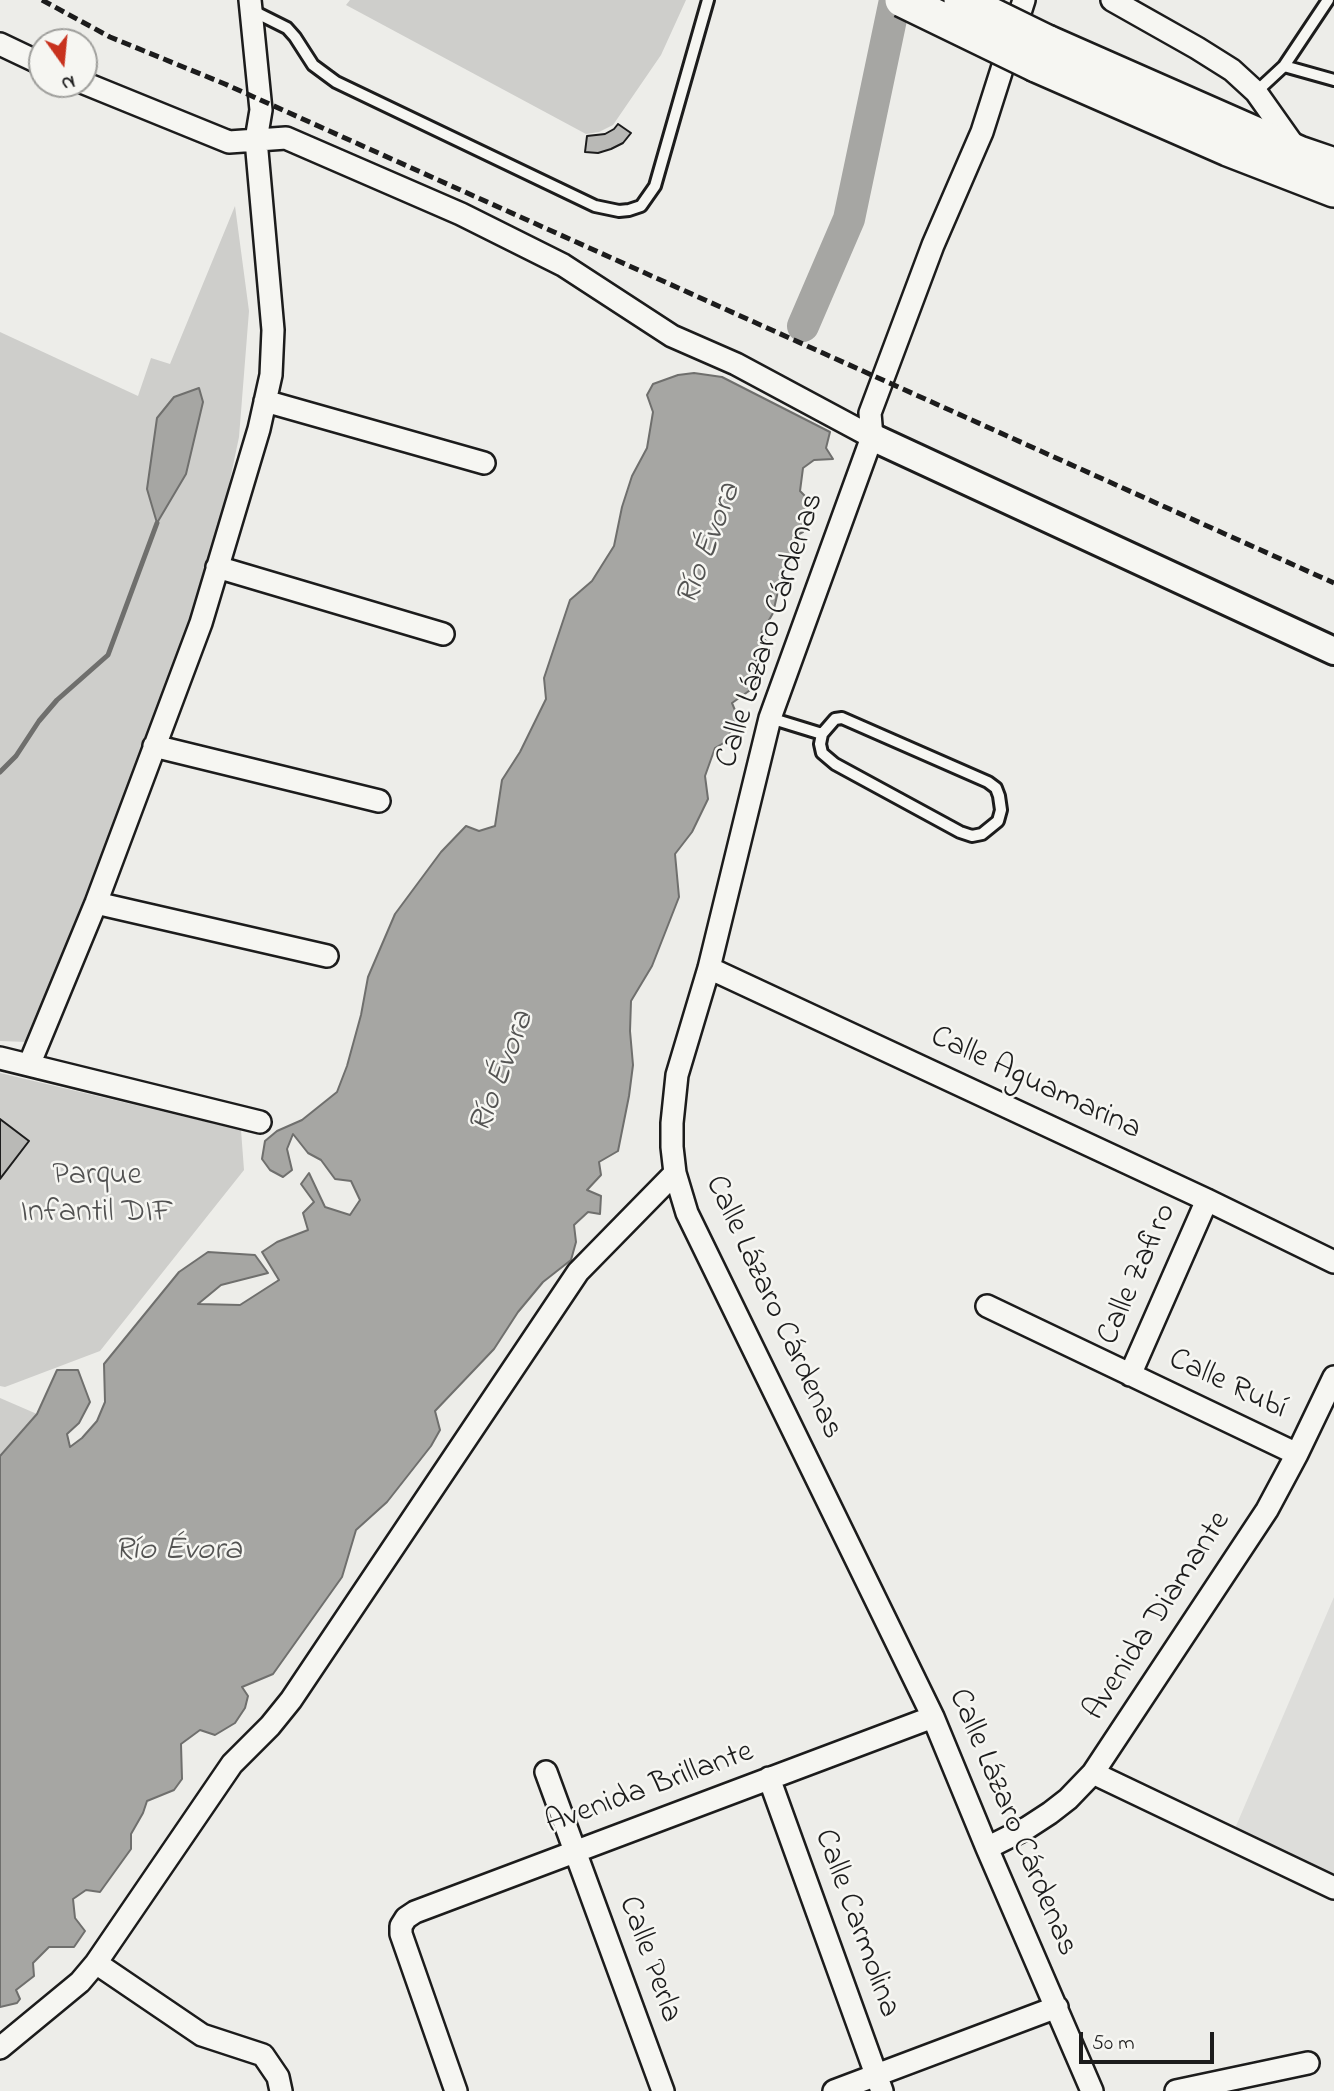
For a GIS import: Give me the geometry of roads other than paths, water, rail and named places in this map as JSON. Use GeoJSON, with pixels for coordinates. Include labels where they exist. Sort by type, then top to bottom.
{"type":"FeatureCollection","features":[{"type":"Feature","properties":{"kind":"main road"},"geometry":{"type":"LineString","coordinates":[[902,0],[1334,165]]}},
{"type":"Feature","properties":{"kind":"main road"},"geometry":{"type":"LineString","coordinates":[[961,0],[1042,54],[1228,149],[1334,190]]}},
{"type":"Feature","properties":{"kind":"street"},"geometry":{"type":"LineString","coordinates":[[29,1065],[96,903],[201,623],[259,429],[271,375],[273,330],[256,140],[261,110],[250,5],[230,0]]}},
{"type":"Feature","properties":{"kind":"street","name":"Calle Lázaro Cárdenas"},"geometry":{"type":"LineString","coordinates":[[1024,0],[982,132],[933,245],[870,413],[872,437],[770,718],[709,968],[677,1074],[672,1123],[675,1173],[687,1213],[933,1717],[1092,2091]]}},
{"type":"Feature","properties":{"kind":"street"},"geometry":{"type":"LineString","coordinates":[[1112,0],[1232,71],[1256,92],[1299,153]]}},
{"type":"Feature","properties":{"kind":"street"},"geometry":{"type":"LineString","coordinates":[[0,44],[28,57]]}},
{"type":"Feature","properties":{"kind":"street"},"geometry":{"type":"LineString","coordinates":[[98,89],[229,142],[286,138],[461,214],[563,265],[672,336],[736,364],[872,437],[1334,652]]}},
{"type":"Feature","properties":{"kind":"street"},"geometry":{"type":"LineString","coordinates":[[265,401],[484,463]]}},
{"type":"Feature","properties":{"kind":"street"},"geometry":{"type":"LineString","coordinates":[[217,567],[443,634]]}},
{"type":"Feature","properties":{"kind":"street"},"geometry":{"type":"LineString","coordinates":[[155,746],[379,801]]}},
{"type":"Feature","properties":{"kind":"street"},"geometry":{"type":"LineString","coordinates":[[96,903],[327,956]]}},
{"type":"Feature","properties":{"kind":"street","name":"Calle Aguamarina"},"geometry":{"type":"LineString","coordinates":[[709,968],[1334,1262]]}},
{"type":"Feature","properties":{"kind":"street"},"geometry":{"type":"LineString","coordinates":[[0,1058],[260,1122]]}},
{"type":"Feature","properties":{"kind":"street"},"geometry":{"type":"LineString","coordinates":[[0,2048],[80,1982],[96,1963],[232,1763],[270,1726],[291,1700],[578,1272],[675,1173]]}},
{"type":"Feature","properties":{"kind":"street","name":"Calle Zafiro"},"geometry":{"type":"LineString","coordinates":[[1130,1375],[1207,1200]]}},
{"type":"Feature","properties":{"kind":"street","name":"Calle Rubí"},"geometry":{"type":"LineString","coordinates":[[987,1306],[1297,1454]]}},
{"type":"Feature","properties":{"kind":"street","name":"Avenida Diamante"},"geometry":{"type":"LineString","coordinates":[[987,1848],[1050,1813],[1093,1773],[1260,1520],[1297,1454],[1334,1377]]}},
{"type":"Feature","properties":{"kind":"street","name":"Avenida Brillante"},"geometry":{"type":"LineString","coordinates":[[456,2091],[401,1934],[401,1926],[407,1918],[415,1912],[933,1717]]}},
{"type":"Feature","properties":{"kind":"street","name":"Calle Perla"},"geometry":{"type":"LineString","coordinates":[[546,1772],[663,2091]]}},
{"type":"Feature","properties":{"kind":"street"},"geometry":{"type":"LineString","coordinates":[[1093,1773],[1334,1888]]}},
{"type":"Feature","properties":{"kind":"street","name":"Calle Carmolina"},"geometry":{"type":"LineString","coordinates":[[769,1779],[879,2083]]}},
{"type":"Feature","properties":{"kind":"street"},"geometry":{"type":"LineString","coordinates":[[96,1963],[202,2035],[263,2055],[278,2077],[281,2091]]}},
{"type":"Feature","properties":{"kind":"street"},"geometry":{"type":"LineString","coordinates":[[834,2091],[879,2083],[1057,2007]]}},
{"type":"Feature","properties":{"kind":"street"},"geometry":{"type":"LineString","coordinates":[[1176,2091],[1308,2063]]}},
{"type":"Feature","properties":{"kind":"lane"},"geometry":{"type":"LineString","coordinates":[[250,5],[286,28],[313,65],[336,82],[595,205],[629,211],[641,206],[655,186],[708,0]]}},
{"type":"Feature","properties":{"kind":"lane"},"geometry":{"type":"LineString","coordinates":[[1256,92],[1284,66],[1328,0]]}},
{"type":"Feature","properties":{"kind":"lane"},"geometry":{"type":"LineString","coordinates":[[1284,66],[1334,80]]}},
{"type":"Feature","properties":{"kind":"lane"},"geometry":{"type":"LineString","coordinates":[[770,718],[821,734]]}},
{"type":"Feature","properties":{"kind":"lane"},"geometry":{"type":"LineString","coordinates":[[835,719],[849,719],[988,782],[996,788],[999,796],[1001,810],[998,821],[982,834],[972,836],[960,832],[835,764],[822,752],[821,734],[835,719]]}},
{"type":"Feature","properties":{"kind":"water","name":"Río Évora"},"geometry":{"type":"Polygon","coordinates":[[[694,373],[722,377],[830,432],[826,448],[833,459],[814,460],[803,468],[800,491],[813,504],[801,515],[803,532],[795,536],[773,613],[760,636],[770,644],[754,663],[756,686],[732,703],[737,715],[727,741],[715,748],[705,776],[708,799],[692,832],[675,854],[679,897],[652,966],[631,1001],[633,1065],[618,1151],[599,1162],[601,1175],[587,1190],[601,1196],[600,1214],[588,1212],[574,1225],[576,1242],[571,1260],[543,1282],[518,1312],[494,1349],[435,1411],[440,1430],[431,1446],[387,1502],[356,1530],[342,1577],[273,1674],[242,1687],[248,1696],[245,1708],[235,1723],[215,1735],[200,1730],[181,1744],[182,1779],[174,1790],[147,1801],[131,1834],[131,1849],[100,1892],[86,1890],[73,1899],[75,1918],[85,1931],[74,1947],[49,1947],[33,1963],[34,1976],[16,1990],[20,1999],[17,2003],[0,2007],[0,1456],[37,1414],[57,1370],[78,1370],[90,1402],[79,1423],[67,1434],[70,1447],[82,1438],[97,1421],[105,1402],[104,1364],[179,1272],[208,1252],[255,1255],[268,1273],[221,1285],[198,1304],[240,1305],[279,1280],[262,1252],[277,1242],[308,1230],[303,1213],[314,1202],[301,1184],[309,1173],[325,1207],[350,1215],[360,1200],[351,1181],[335,1179],[321,1160],[308,1153],[293,1134],[287,1149],[292,1170],[283,1177],[270,1170],[262,1159],[265,1141],[277,1131],[302,1120],[337,1092],[361,1015],[368,977],[395,914],[441,852],[466,826],[479,831],[495,826],[502,780],[520,752],[546,699],[544,678],[570,600],[592,581],[614,546],[632,476],[647,448],[653,412],[647,395],[653,384],[678,375],[694,373]]]}},
{"type":"Feature","properties":{"kind":"water"},"geometry":{"type":"Polygon","coordinates":[[[199,388],[203,402],[186,474],[157,523],[147,489],[157,418],[174,397],[199,388]]]}},
{"type":"Feature","properties":{"kind":"waterway","name":"Río Évora"},"geometry":{"type":"LineString","coordinates":[[803,326],[849,219],[895,0]]}},
{"type":"Feature","properties":{"kind":"waterway"},"geometry":{"type":"LineString","coordinates":[[0,772],[16,756],[39,721],[57,700],[108,655],[157,523]]}},
{"type":"Feature","properties":{"kind":"railway"},"geometry":{"type":"LineString","coordinates":[[42,0],[110,37],[225,84],[1334,583]]}},
{"type":"Feature","properties":{"kind":"park label","name":"Parque Infantil DIF"},"geometry":{"type":"Point","coordinates":[97,1196]}}]}
